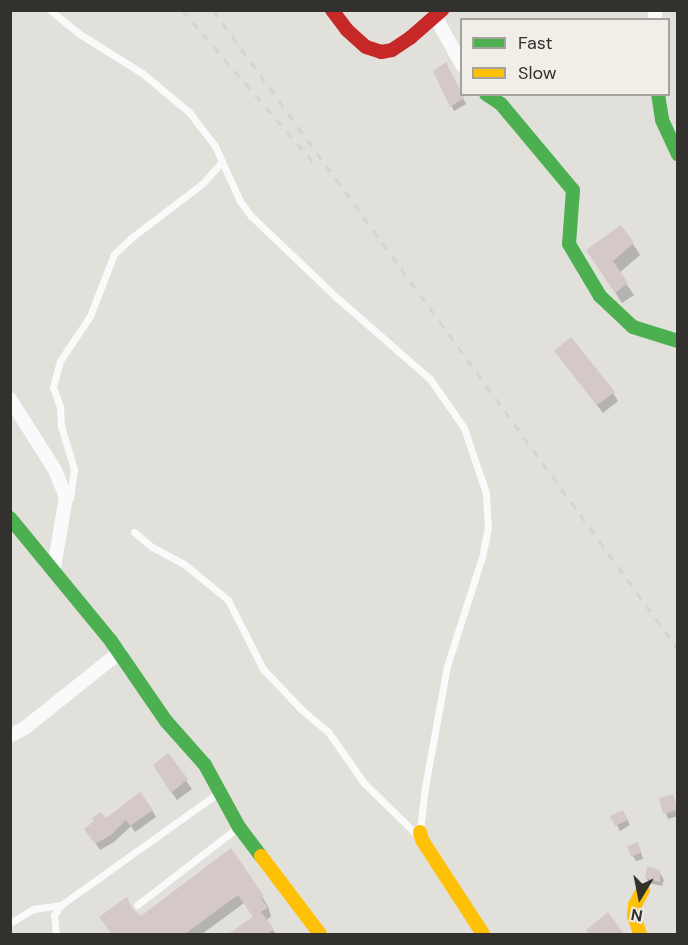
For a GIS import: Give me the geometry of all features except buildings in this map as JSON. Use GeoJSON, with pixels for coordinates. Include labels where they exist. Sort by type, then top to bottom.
{"type":"FeatureCollection","features":[{"type":"Feature","properties":{"kind":"street"},"geometry":{"type":"LineString","coordinates":[[332,10],[347,30],[366,47],[381,52],[392,50],[410,38],[438,13],[460,61]]}},
{"type":"Feature","properties":{"kind":"street"},"geometry":{"type":"LineString","coordinates":[[489,96],[501,104],[573,190],[574,202],[567,236],[569,244],[600,296],[633,327],[678,341]]}},
{"type":"Feature","properties":{"kind":"street"},"geometry":{"type":"LineString","coordinates":[[658,96],[662,120],[678,153]]}},
{"type":"Feature","properties":{"kind":"street"},"geometry":{"type":"LineString","coordinates":[[10,399],[55,470],[66,497],[54,568]]}},
{"type":"Feature","properties":{"kind":"street"},"geometry":{"type":"LineString","coordinates":[[10,518],[54,568],[120,652],[166,721],[205,765],[218,793],[239,826],[320,934]]}},
{"type":"Feature","properties":{"kind":"street"},"geometry":{"type":"LineString","coordinates":[[10,736],[26,727],[120,652]]}},
{"type":"Feature","properties":{"kind":"street"},"geometry":{"type":"LineString","coordinates":[[421,836],[483,934]]}},
{"type":"Feature","properties":{"kind":"street"},"geometry":{"type":"LineString","coordinates":[[640,934],[634,915],[635,906],[644,890]]}},
{"type":"Feature","properties":{"kind":"lane"},"geometry":{"type":"LineString","coordinates":[[50,10],[78,33],[142,73],[175,98],[207,133],[240,201],[250,216],[336,297],[430,379],[464,428],[486,493],[489,509],[486,537],[447,666],[425,787],[421,836]]}},
{"type":"Feature","properties":{"kind":"lane"},"geometry":{"type":"LineString","coordinates":[[70,498],[74,469],[61,426],[60,407],[53,387],[60,361],[90,316],[114,254],[131,238],[202,184],[222,162]]}},
{"type":"Feature","properties":{"kind":"lane"},"geometry":{"type":"LineString","coordinates":[[134,532],[152,547],[184,564],[228,600],[268,675],[302,710],[330,734],[364,783],[421,836]]}},
{"type":"Feature","properties":{"kind":"lane"},"geometry":{"type":"LineString","coordinates":[[56,934],[54,915],[61,905],[218,793]]}},
{"type":"Feature","properties":{"kind":"lane"},"geometry":{"type":"LineString","coordinates":[[137,905],[239,826]]}},
{"type":"Feature","properties":{"kind":"lane"},"geometry":{"type":"LineString","coordinates":[[10,923],[33,909],[61,905]]}},
{"type":"Feature","properties":{"kind":"railway"},"geometry":{"type":"LineString","coordinates":[[182,10],[313,162]]}},
{"type":"Feature","properties":{"kind":"railway"},"geometry":{"type":"LineString","coordinates":[[213,10],[678,649]]}},
{"type":"Feature","properties":{"kind":"traffic: fast"},"geometry":{"type":"LineString","coordinates":[[489,96],[501,104],[573,190],[569,244],[600,296],[633,327],[678,341]]}},
{"type":"Feature","properties":{"kind":"traffic: fast"},"geometry":{"type":"LineString","coordinates":[[658,96],[662,120],[678,154]]}},
{"type":"Feature","properties":{"kind":"traffic: fast"},"geometry":{"type":"LineString","coordinates":[[10,518],[111,641],[166,721],[205,765],[239,827],[261,856]]}},
{"type":"Feature","properties":{"kind":"traffic: slow"},"geometry":{"type":"LineString","coordinates":[[420,832],[422,840],[483,934]]}},
{"type":"Feature","properties":{"kind":"traffic: slow"},"geometry":{"type":"LineString","coordinates":[[261,856],[320,934]]}},
{"type":"Feature","properties":{"kind":"traffic: slow"},"geometry":{"type":"LineString","coordinates":[[640,934],[634,915],[635,905],[643,890]]}},
{"type":"Feature","properties":{"kind":"traffic: jam"},"geometry":{"type":"LineString","coordinates":[[332,10],[347,30],[366,47],[381,52],[392,50],[410,38],[442,10]]}}]}
